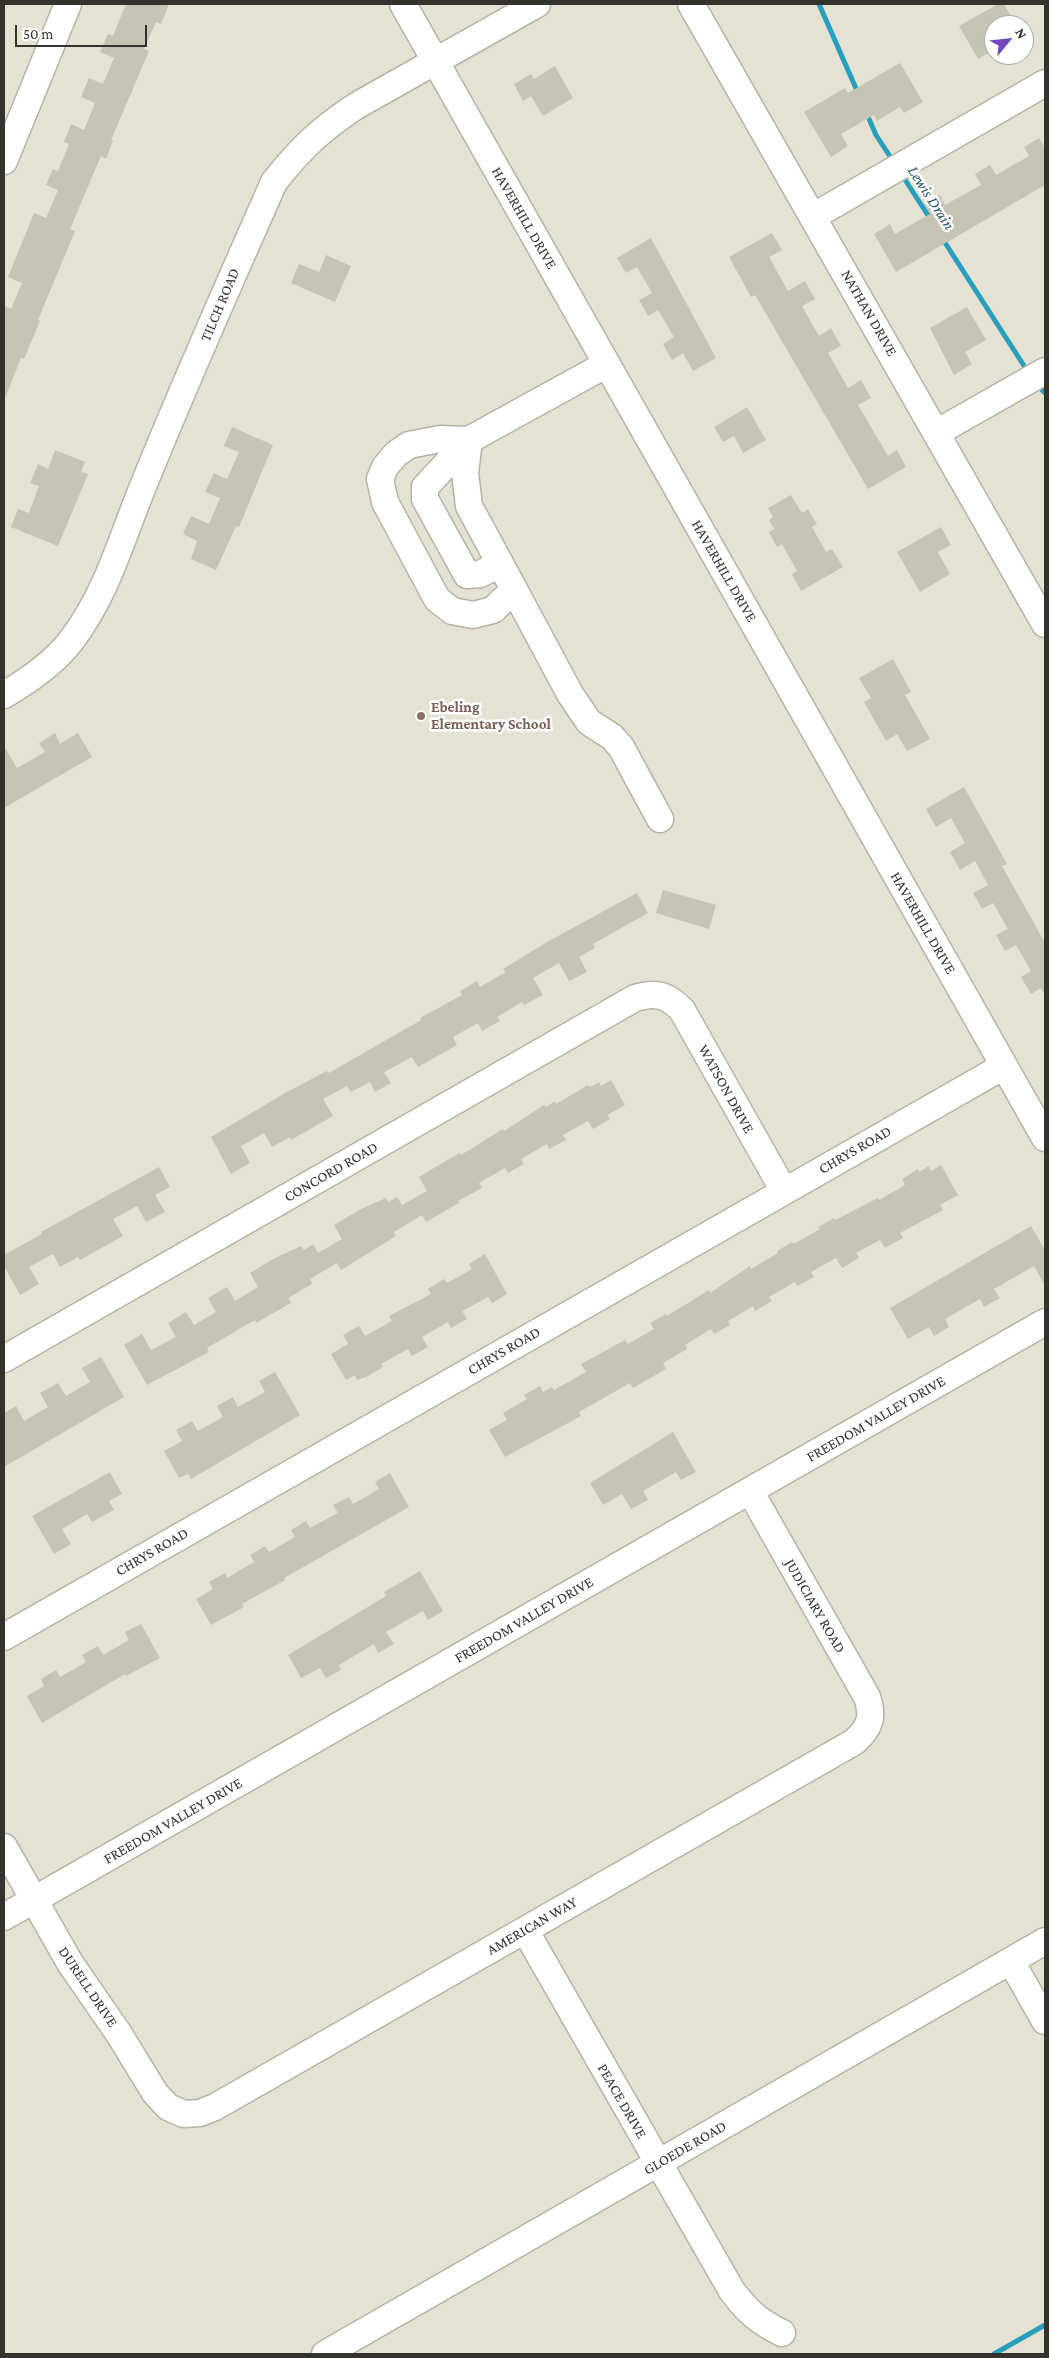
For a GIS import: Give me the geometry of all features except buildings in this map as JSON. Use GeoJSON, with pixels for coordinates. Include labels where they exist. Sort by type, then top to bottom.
{"type":"FeatureCollection","features":[{"type":"Feature","properties":{"kind":"street"},"geometry":{"type":"LineString","coordinates":[[4,161],[68,4]]}},
{"type":"Feature","properties":{"kind":"street","name":"HAVERHILL DRIVE"},"geometry":{"type":"LineString","coordinates":[[403,4],[1045,1138]]}},
{"type":"Feature","properties":{"kind":"street","name":"TILCH ROAD"},"geometry":{"type":"LineString","coordinates":[[4,696],[54,660],[70,642],[99,598],[111,574],[143,485],[274,182],[300,148],[327,125],[356,106],[537,4]]}},
{"type":"Feature","properties":{"kind":"street","name":"NATHAN DRIVE"},"geometry":{"type":"LineString","coordinates":[[691,4],[814,216],[1045,624]]}},
{"type":"Feature","properties":{"kind":"street"},"geometry":{"type":"LineString","coordinates":[[814,216],[1045,84]]}},
{"type":"Feature","properties":{"kind":"street"},"geometry":{"type":"LineString","coordinates":[[500,564],[480,574],[467,575],[425,499],[425,488],[469,440],[607,364]]}},
{"type":"Feature","properties":{"kind":"street"},"geometry":{"type":"LineString","coordinates":[[936,433],[1045,371]]}},
{"type":"Feature","properties":{"kind":"street"},"geometry":{"type":"LineString","coordinates":[[469,440],[440,439],[409,445],[396,454],[384,467],[380,479],[385,502],[437,599],[452,611],[473,615],[493,610],[503,600],[516,593]]}},
{"type":"Feature","properties":{"kind":"street"},"geometry":{"type":"LineString","coordinates":[[469,440],[465,473],[469,506],[570,694],[589,722],[612,737],[621,747],[660,819]]}},
{"type":"Feature","properties":{"kind":"street","name":"CONCORD ROAD"},"geometry":{"type":"LineString","coordinates":[[4,1359],[635,998],[648,994],[660,994]]}},
{"type":"Feature","properties":{"kind":"street","name":"WATSON DRIVE"},"geometry":{"type":"LineString","coordinates":[[660,994],[672,1000],[682,1010],[784,1191]]}},
{"type":"Feature","properties":{"kind":"street","name":"CHRYS ROAD"},"geometry":{"type":"LineString","coordinates":[[4,1637],[1004,1066]]}},
{"type":"Feature","properties":{"kind":"street","name":"FREEDOM VALLEY DRIVE"},"geometry":{"type":"LineString","coordinates":[[4,1917],[1045,1322]]}},
{"type":"Feature","properties":{"kind":"street","name":"JUDICIARY ROAD"},"geometry":{"type":"LineString","coordinates":[[750,1491],[868,1697],[871,1708],[870,1723]]}},
{"type":"Feature","properties":{"kind":"street","name":"AMERICAN WAY"},"geometry":{"type":"LineString","coordinates":[[184,2114],[200,2113],[215,2107],[854,1742],[864,1733],[870,1723]]}},
{"type":"Feature","properties":{"kind":"street","name":"DURELL DRIVE"},"geometry":{"type":"LineString","coordinates":[[4,1847],[70,1963],[119,2034],[155,2093],[168,2108],[184,2114]]}},
{"type":"Feature","properties":{"kind":"street","name":"PEACE DRIVE"},"geometry":{"type":"LineString","coordinates":[[525,1930],[732,2291],[748,2312],[765,2325],[782,2333]]}},
{"type":"Feature","properties":{"kind":"street","name":"GLOEDE ROAD"},"geometry":{"type":"LineString","coordinates":[[325,2354],[1045,1941]]}},
{"type":"Feature","properties":{"kind":"street"},"geometry":{"type":"LineString","coordinates":[[1011,1961],[1045,2021]]}},
{"type":"Feature","properties":{"kind":"waterway","name":"Lewis Drain"},"geometry":{"type":"LineString","coordinates":[[819,4],[858,93]]}},
{"type":"Feature","properties":{"kind":"waterway","name":"Lewis Drain"},"geometry":{"type":"LineString","coordinates":[[866,112],[876,135],[893,161]]}},
{"type":"Feature","properties":{"kind":"waterway","name":"Lewis Drain"},"geometry":{"type":"LineString","coordinates":[[902,175],[931,220]]}},
{"type":"Feature","properties":{"kind":"waterway","name":"Lewis Drain"},"geometry":{"type":"LineString","coordinates":[[942,238],[1028,372]]}},
{"type":"Feature","properties":{"kind":"waterway","name":"Lewis Drain"},"geometry":{"type":"LineString","coordinates":[[1038,385],[1045,393]]}},
{"type":"Feature","properties":{"kind":"waterway"},"geometry":{"type":"LineString","coordinates":[[994,2354],[1045,2325]]}},
{"type":"Feature","properties":{"kind":"place","name":"Ebeling Elementary School"},"geometry":{"type":"Point","coordinates":[421,716]}}]}
